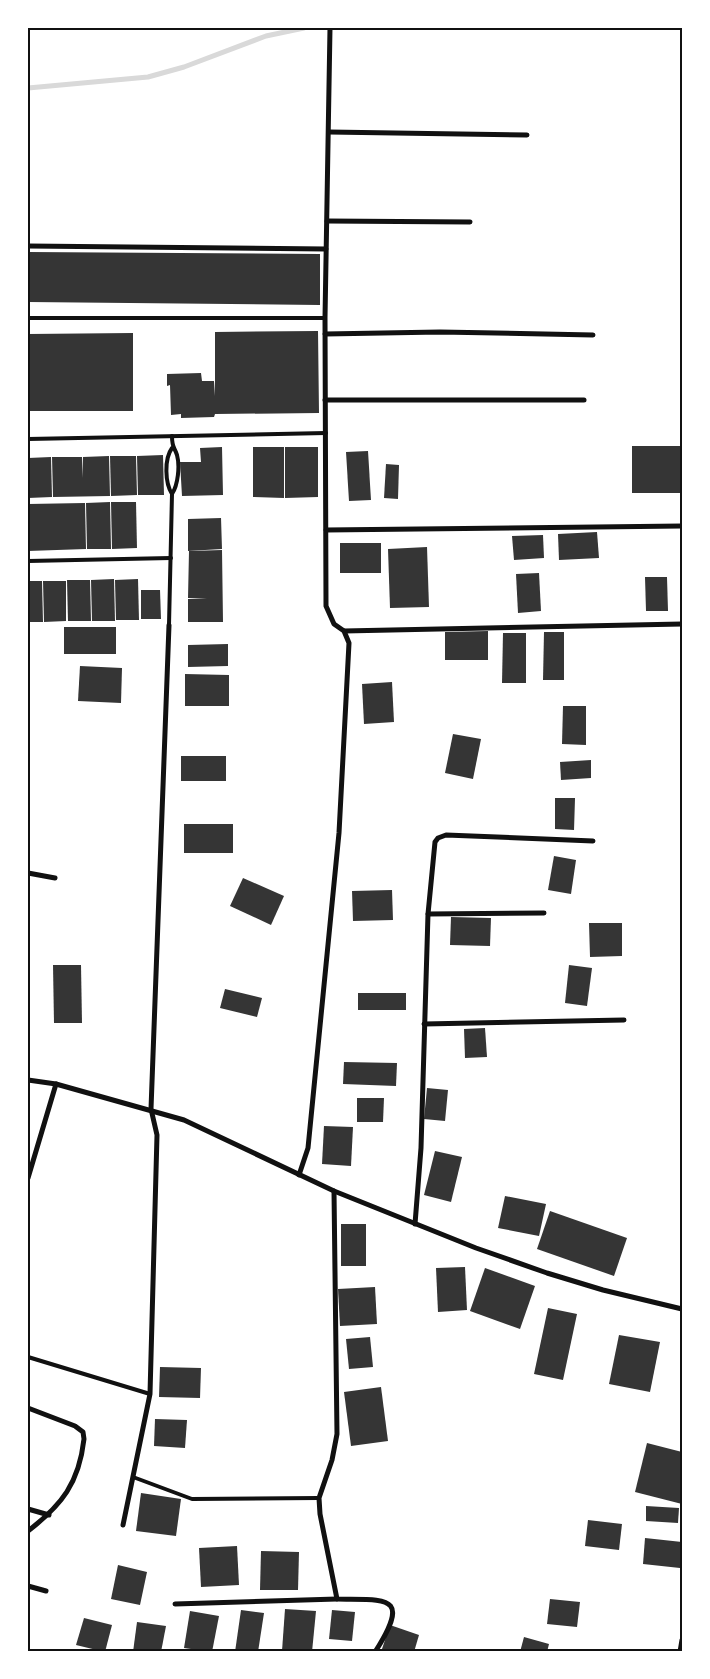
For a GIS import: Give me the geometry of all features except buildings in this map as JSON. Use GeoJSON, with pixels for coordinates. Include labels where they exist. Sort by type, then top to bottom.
{"type":"FeatureCollection","features":[{"type":"Feature","properties":{"kind":"street"},"geometry":{"type":"LineString","coordinates":[[299,1176],[308,1148],[339,833],[349,643],[344,631],[334,624],[326,606],[325,318],[330,28]]}},
{"type":"Feature","properties":{"kind":"street"},"geometry":{"type":"LineString","coordinates":[[329,132],[527,135]]}},
{"type":"Feature","properties":{"kind":"street"},"geometry":{"type":"LineString","coordinates":[[327,222],[470,222]]}},
{"type":"Feature","properties":{"kind":"street"},"geometry":{"type":"LineString","coordinates":[[28,246],[326,248]]}},
{"type":"Feature","properties":{"kind":"street"},"geometry":{"type":"LineString","coordinates":[[325,334],[440,332],[594,335]]}},
{"type":"Feature","properties":{"kind":"street"},"geometry":{"type":"LineString","coordinates":[[325,400],[584,400]]}},
{"type":"Feature","properties":{"kind":"street"},"geometry":{"type":"LineString","coordinates":[[326,530],[682,526]]}},
{"type":"Feature","properties":{"kind":"street"},"geometry":{"type":"LineString","coordinates":[[344,631],[682,624]]}},
{"type":"Feature","properties":{"kind":"street"},"geometry":{"type":"LineString","coordinates":[[123,1526],[150,1394],[158,1135],[151,1109],[169,625]]}},
{"type":"Feature","properties":{"kind":"street"},"geometry":{"type":"LineString","coordinates":[[415,1224],[420,1148],[432,847],[438,838],[446,835],[593,841]]}},
{"type":"Feature","properties":{"kind":"street"},"geometry":{"type":"LineString","coordinates":[[28,873],[55,878]]}},
{"type":"Feature","properties":{"kind":"street"},"geometry":{"type":"LineString","coordinates":[[428,914],[544,913]]}},
{"type":"Feature","properties":{"kind":"street"},"geometry":{"type":"LineString","coordinates":[[424,1024],[624,1020]]}},
{"type":"Feature","properties":{"kind":"street"},"geometry":{"type":"LineString","coordinates":[[28,1080],[56,1084],[151,1109],[184,1120],[299,1176],[415,1224],[548,1273],[603,1290],[682,1309]]}},
{"type":"Feature","properties":{"kind":"street"},"geometry":{"type":"LineString","coordinates":[[28,1178],[56,1084]]}},
{"type":"Feature","properties":{"kind":"street"},"geometry":{"type":"LineString","coordinates":[[334,1191],[337,1434],[332,1460],[319,1498],[320,1514],[336,1599]]}},
{"type":"Feature","properties":{"kind":"street"},"geometry":{"type":"LineString","coordinates":[[28,1408],[75,1426],[84,1436],[73,1483],[68,1493],[49,1515],[28,1531]]}},
{"type":"Feature","properties":{"kind":"street"},"geometry":{"type":"LineString","coordinates":[[28,1509],[49,1515]]}},
{"type":"Feature","properties":{"kind":"street"},"geometry":{"type":"LineString","coordinates":[[28,1586],[46,1591]]}},
{"type":"Feature","properties":{"kind":"street"},"geometry":{"type":"LineString","coordinates":[[175,1604],[379,1599],[390,1604],[393,1617],[386,1635],[375,1652]]}},
{"type":"Feature","properties":{"kind":"street"},"geometry":{"type":"LineString","coordinates":[[680,1652],[682,1640]]}},
{"type":"Feature","properties":{"kind":"lane"},"geometry":{"type":"LineString","coordinates":[[28,318],[325,318]]}},
{"type":"Feature","properties":{"kind":"lane"},"geometry":{"type":"LineString","coordinates":[[28,439],[326,433]]}},
{"type":"Feature","properties":{"kind":"lane"},"geometry":{"type":"LineString","coordinates":[[172,436],[172,448],[168,454],[167,471],[168,488],[172,494]]}},
{"type":"Feature","properties":{"kind":"lane"},"geometry":{"type":"LineString","coordinates":[[169,625],[172,494],[176,487],[177,463],[177,454],[172,448]]}},
{"type":"Feature","properties":{"kind":"lane"},"geometry":{"type":"LineString","coordinates":[[28,561],[171,558]]}},
{"type":"Feature","properties":{"kind":"lane"},"geometry":{"type":"LineString","coordinates":[[28,1357],[150,1394]]}},
{"type":"Feature","properties":{"kind":"lane"},"geometry":{"type":"LineString","coordinates":[[134,1477],[192,1499],[319,1498]]}},
{"type":"Feature","properties":{"kind":"waterway"},"geometry":{"type":"LineString","coordinates":[[28,88],[148,77],[184,67],[266,36],[304,28]]}}]}
